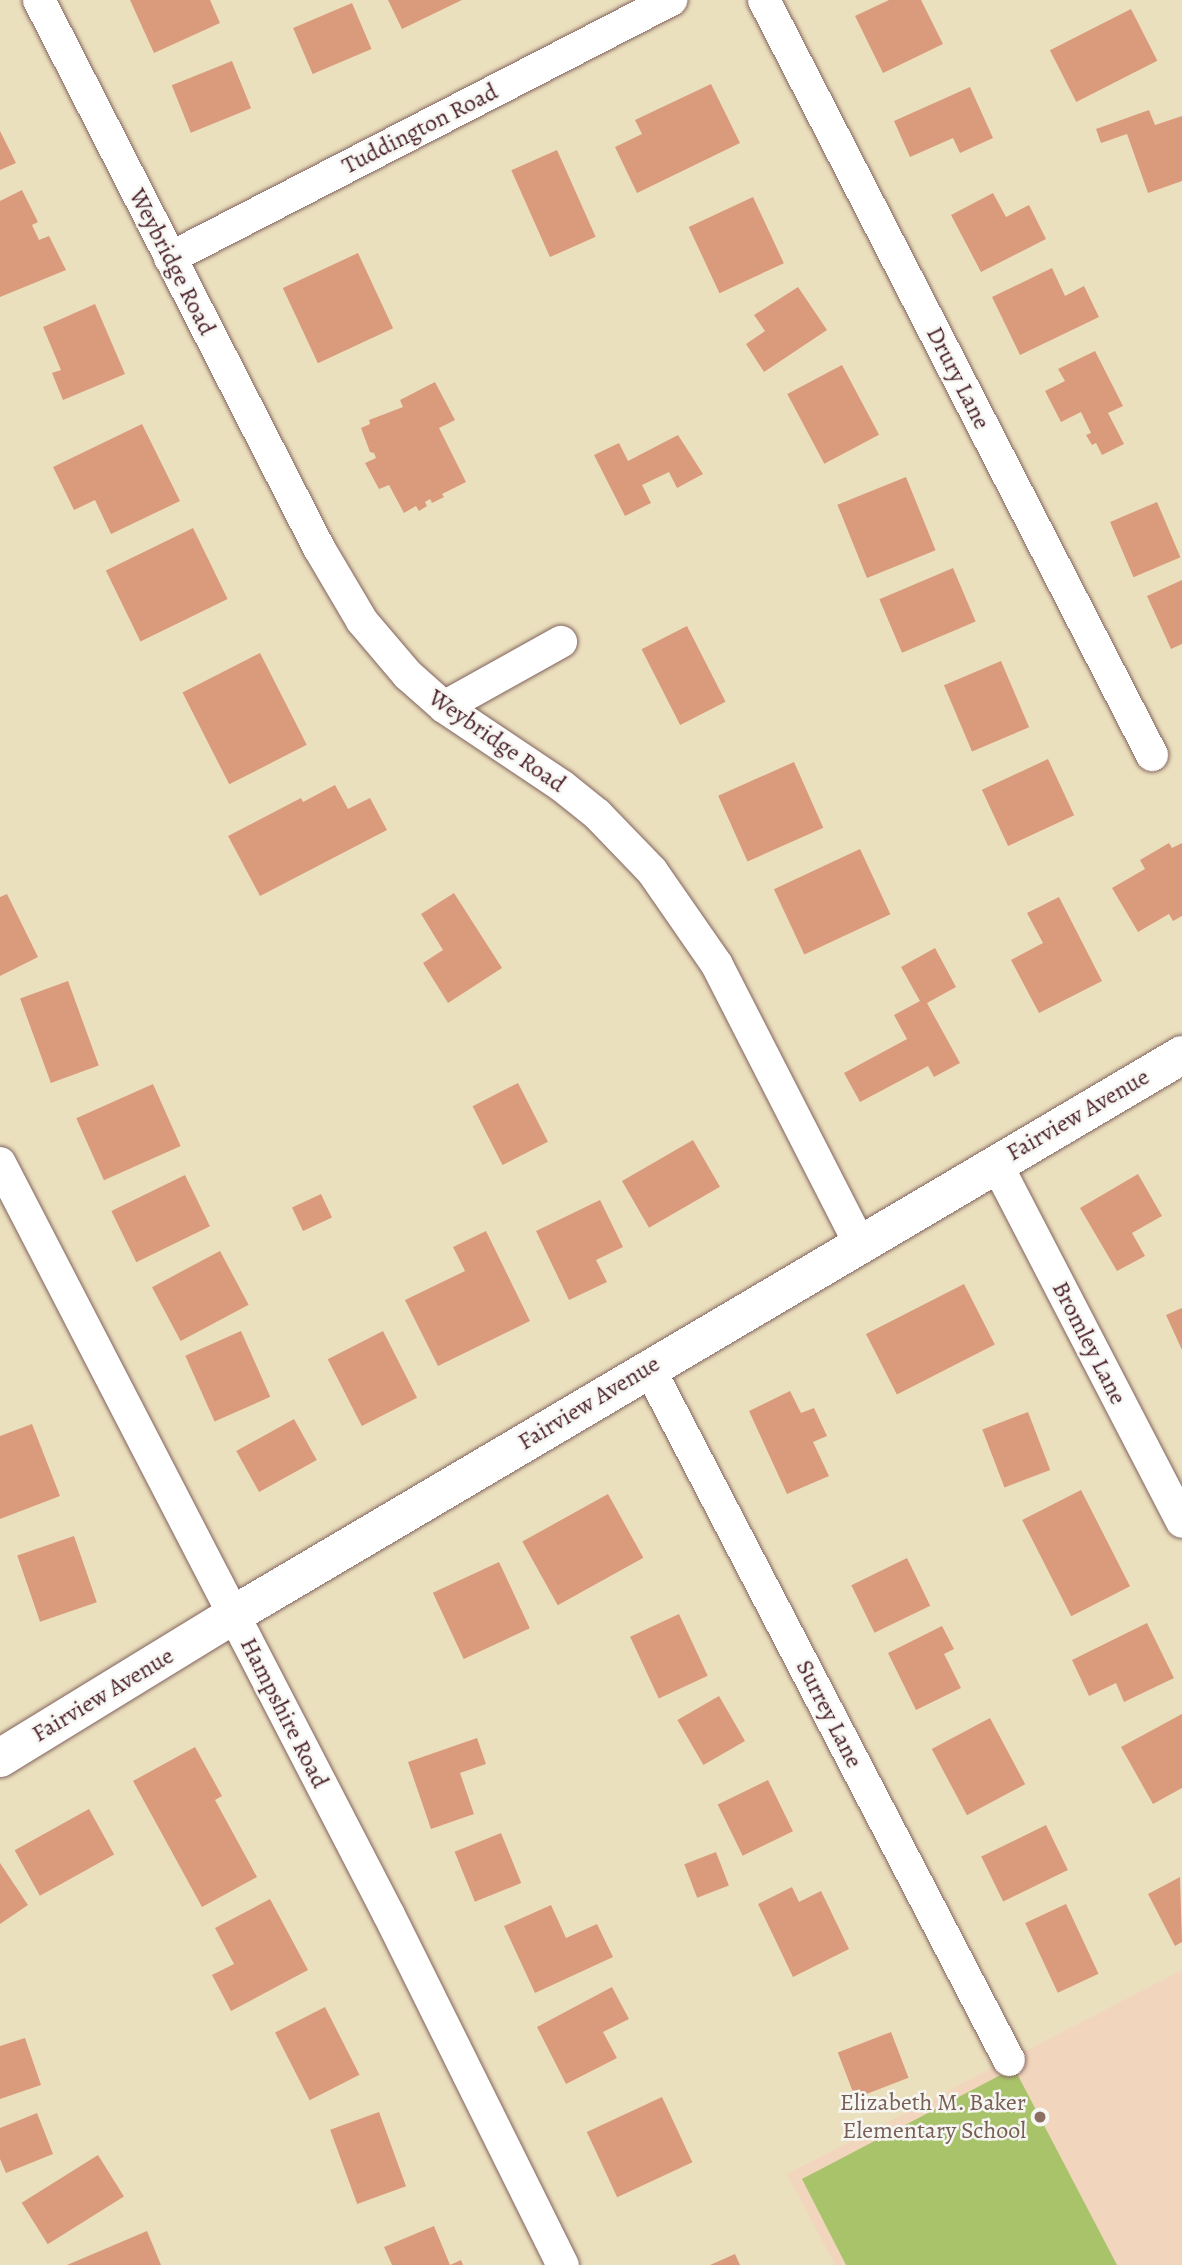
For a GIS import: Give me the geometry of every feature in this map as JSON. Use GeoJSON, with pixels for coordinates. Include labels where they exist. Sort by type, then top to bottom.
{"type":"FeatureCollection","features":[{"type":"Feature","properties":{"kind":"street","name":"Weybridge Road"},"geometry":{"type":"LineString","coordinates":[[39,0],[319,548],[362,621],[408,675],[444,707],[562,786],[597,814],[652,871],[717,965],[859,1243]]}},
{"type":"Feature","properties":{"kind":"street","name":"Tuddington Road"},"geometry":{"type":"LineString","coordinates":[[170,258],[671,0]]}},
{"type":"Feature","properties":{"kind":"street","name":"Drury Lane"},"geometry":{"type":"LineString","coordinates":[[764,0],[1152,755]]}},
{"type":"Feature","properties":{"kind":"street"},"geometry":{"type":"LineString","coordinates":[[444,707],[561,642]]}},
{"type":"Feature","properties":{"kind":"street","name":"Fairview Avenue"},"geometry":{"type":"LineString","coordinates":[[0,1758],[233,1615],[859,1243],[1182,1055]]}},
{"type":"Feature","properties":{"kind":"street","name":"Bromley Lane"},"geometry":{"type":"LineString","coordinates":[[996,1163],[1182,1522]]}},
{"type":"Feature","properties":{"kind":"street","name":"Hampshire Road"},"geometry":{"type":"LineString","coordinates":[[4,1180],[389,1915],[564,2265]]}},
{"type":"Feature","properties":{"kind":"street","name":"Surrey Lane"},"geometry":{"type":"LineString","coordinates":[[649,1368],[1009,2060]]}},
{"type":"Feature","properties":{"kind":"shaded area","name":"Elizabeth M. Baker Elementary School"},"geometry":{"type":"Polygon","coordinates":[[[1182,1970],[1182,2265],[835,2265],[787,2174],[1182,1970]]]}},
{"type":"Feature","properties":{"kind":"green space"},"geometry":{"type":"Polygon","coordinates":[[[1014,2068],[1117,2265],[846,2265],[802,2179],[1014,2068]]]}},
{"type":"Feature","properties":{"kind":"building"},"geometry":{"type":"Polygon","coordinates":[[[130,0],[210,0],[220,23],[154,53],[130,0]]]}},
{"type":"Feature","properties":{"kind":"building"},"geometry":{"type":"Polygon","coordinates":[[[388,0],[462,0],[402,29],[388,0]]]}},
{"type":"Feature","properties":{"kind":"building"},"geometry":{"type":"Polygon","coordinates":[[[889,0],[921,0],[943,44],[883,73],[855,16],[889,0]]]}},
{"type":"Feature","properties":{"kind":"building"},"geometry":{"type":"Polygon","coordinates":[[[352,3],[372,49],[313,74],[293,28],[352,3]]]}},
{"type":"Feature","properties":{"kind":"building"},"geometry":{"type":"Polygon","coordinates":[[[1131,9],[1157,61],[1076,102],[1050,50],[1131,9]]]}},
{"type":"Feature","properties":{"kind":"building"},"geometry":{"type":"Polygon","coordinates":[[[232,61],[251,108],[191,133],[172,85],[232,61]]]}},
{"type":"Feature","properties":{"kind":"building"},"geometry":{"type":"Polygon","coordinates":[[[711,84],[740,143],[637,193],[615,147],[642,134],[635,120],[711,84]]]}},
{"type":"Feature","properties":{"kind":"building"},"geometry":{"type":"Polygon","coordinates":[[[970,87],[993,138],[960,153],[953,138],[910,157],[894,121],[970,87]]]}},
{"type":"Feature","properties":{"kind":"building"},"geometry":{"type":"Polygon","coordinates":[[[1149,110],[1155,125],[1182,116],[1182,181],[1148,193],[1127,134],[1101,143],[1096,129],[1149,110]]]}},
{"type":"Feature","properties":{"kind":"building"},"geometry":{"type":"Polygon","coordinates":[[[0,131],[16,163],[0,170],[0,131]]]}},
{"type":"Feature","properties":{"kind":"building"},"geometry":{"type":"Polygon","coordinates":[[[557,150],[596,237],[550,257],[511,170],[557,150]]]}},
{"type":"Feature","properties":{"kind":"building"},"geometry":{"type":"Polygon","coordinates":[[[22,190],[38,222],[32,225],[39,240],[49,236],[66,270],[0,297],[0,201],[22,190]]]}},
{"type":"Feature","properties":{"kind":"building"},"geometry":{"type":"Polygon","coordinates":[[[993,193],[1006,217],[1029,205],[1046,239],[981,272],[951,215],[993,193]]]}},
{"type":"Feature","properties":{"kind":"building"},"geometry":{"type":"Polygon","coordinates":[[[753,197],[784,263],[720,293],[689,227],[753,197]]]}},
{"type":"Feature","properties":{"kind":"building"},"geometry":{"type":"Polygon","coordinates":[[[358,253],[393,328],[318,363],[283,288],[358,253]]]}},
{"type":"Feature","properties":{"kind":"building"},"geometry":{"type":"Polygon","coordinates":[[[1052,268],[1065,296],[1084,286],[1099,317],[1020,355],[992,297],[1052,268]]]}},
{"type":"Feature","properties":{"kind":"building"},"geometry":{"type":"Polygon","coordinates":[[[798,287],[827,330],[764,372],[746,344],[765,331],[754,315],[798,287]]]}},
{"type":"Feature","properties":{"kind":"building"},"geometry":{"type":"Polygon","coordinates":[[[95,304],[125,374],[63,400],[52,373],[61,370],[43,327],[95,304]]]}},
{"type":"Feature","properties":{"kind":"building"},"geometry":{"type":"Polygon","coordinates":[[[1095,351],[1123,406],[1108,413],[1124,444],[1102,455],[1096,443],[1092,445],[1086,435],[1091,433],[1081,412],[1061,422],[1045,391],[1065,381],[1058,369],[1095,351]]]}},
{"type":"Feature","properties":{"kind":"building"},"geometry":{"type":"Polygon","coordinates":[[[842,365],[879,435],[824,464],[787,394],[842,365]]]}},
{"type":"Feature","properties":{"kind":"building"},"geometry":{"type":"Polygon","coordinates":[[[435,382],[455,420],[439,428],[466,482],[442,494],[444,497],[432,503],[430,499],[425,502],[427,506],[419,511],[416,506],[404,513],[389,485],[379,489],[365,463],[376,458],[374,453],[370,452],[361,428],[370,424],[369,420],[403,407],[400,400],[435,382]]]}},
{"type":"Feature","properties":{"kind":"building"},"geometry":{"type":"Polygon","coordinates":[[[142,424],[180,501],[111,534],[95,500],[74,510],[53,467],[142,424]]]}},
{"type":"Feature","properties":{"kind":"building"},"geometry":{"type":"Polygon","coordinates":[[[678,435],[703,474],[677,488],[669,472],[642,485],[651,503],[625,516],[594,455],[619,443],[628,461],[678,435]]]}},
{"type":"Feature","properties":{"kind":"building"},"geometry":{"type":"Polygon","coordinates":[[[906,477],[936,550],[867,578],[837,505],[906,477]]]}},
{"type":"Feature","properties":{"kind":"building"},"geometry":{"type":"Polygon","coordinates":[[[1157,502],[1180,557],[1133,577],[1110,522],[1157,502]]]}},
{"type":"Feature","properties":{"kind":"building"},"geometry":{"type":"Polygon","coordinates":[[[193,528],[228,599],[140,642],[106,571],[193,528]]]}},
{"type":"Feature","properties":{"kind":"building"},"geometry":{"type":"Polygon","coordinates":[[[953,568],[976,621],[902,653],[879,599],[953,568]]]}},
{"type":"Feature","properties":{"kind":"building"},"geometry":{"type":"Polygon","coordinates":[[[1182,580],[1182,644],[1171,649],[1147,596],[1182,580]]]}},
{"type":"Feature","properties":{"kind":"building"},"geometry":{"type":"Polygon","coordinates":[[[687,626],[726,702],[680,725],[642,649],[687,626]]]}},
{"type":"Feature","properties":{"kind":"building"},"geometry":{"type":"Polygon","coordinates":[[[260,653],[307,745],[229,784],[182,692],[260,653]]]}},
{"type":"Feature","properties":{"kind":"building"},"geometry":{"type":"Polygon","coordinates":[[[1001,661],[1029,727],[972,752],[944,685],[1001,661]]]}},
{"type":"Feature","properties":{"kind":"building"},"geometry":{"type":"Polygon","coordinates":[[[1048,759],[1074,815],[1008,846],[982,790],[1048,759]]]}},
{"type":"Feature","properties":{"kind":"building"},"geometry":{"type":"Polygon","coordinates":[[[794,762],[823,828],[747,862],[718,796],[794,762]]]}},
{"type":"Feature","properties":{"kind":"building"},"geometry":{"type":"Polygon","coordinates":[[[335,785],[348,809],[370,798],[387,830],[260,896],[228,836],[301,798],[303,802],[335,785]]]}},
{"type":"Feature","properties":{"kind":"building"},"geometry":{"type":"Polygon","coordinates":[[[1169,843],[1172,848],[1182,843],[1182,916],[1173,921],[1169,914],[1138,932],[1112,888],[1145,869],[1140,860],[1169,843]]]}},
{"type":"Feature","properties":{"kind":"building"},"geometry":{"type":"Polygon","coordinates":[[[860,849],[890,914],[804,954],[774,889],[860,849]]]}},
{"type":"Feature","properties":{"kind":"building"},"geometry":{"type":"Polygon","coordinates":[[[454,893],[502,968],[448,1003],[423,963],[443,950],[421,914],[454,893]]]}},
{"type":"Feature","properties":{"kind":"building"},"geometry":{"type":"Polygon","coordinates":[[[7,894],[38,957],[0,976],[0,897],[7,894]]]}},
{"type":"Feature","properties":{"kind":"building"},"geometry":{"type":"Polygon","coordinates":[[[1059,897],[1102,981],[1039,1013],[1011,960],[1043,943],[1027,913],[1059,897]]]}},
{"type":"Feature","properties":{"kind":"building"},"geometry":{"type":"Polygon","coordinates":[[[935,948],[956,987],[927,1003],[960,1063],[934,1077],[928,1066],[860,1102],[844,1073],[907,1039],[894,1015],[920,1001],[901,967],[935,948]]]}},
{"type":"Feature","properties":{"kind":"building"},"geometry":{"type":"Polygon","coordinates":[[[68,981],[99,1066],[51,1083],[20,998],[68,981]]]}},
{"type":"Feature","properties":{"kind":"building"},"geometry":{"type":"Polygon","coordinates":[[[518,1083],[548,1142],[503,1165],[473,1106],[518,1083]]]}},
{"type":"Feature","properties":{"kind":"building"},"geometry":{"type":"Polygon","coordinates":[[[153,1084],[181,1146],[104,1180],[76,1118],[153,1084]]]}},
{"type":"Feature","properties":{"kind":"building"},"geometry":{"type":"Polygon","coordinates":[[[693,1140],[720,1187],[649,1228],[622,1181],[693,1140]]]}},
{"type":"Feature","properties":{"kind":"building"},"geometry":{"type":"Polygon","coordinates":[[[1138,1174],[1162,1216],[1132,1233],[1145,1256],[1117,1271],[1080,1208],[1138,1174]]]}},
{"type":"Feature","properties":{"kind":"building"},"geometry":{"type":"Polygon","coordinates":[[[185,1175],[210,1226],[136,1262],[111,1211],[185,1175]]]}},
{"type":"Feature","properties":{"kind":"building"},"geometry":{"type":"Polygon","coordinates":[[[321,1194],[332,1218],[303,1231],[292,1208],[321,1194]]]}},
{"type":"Feature","properties":{"kind":"building"},"geometry":{"type":"Polygon","coordinates":[[[600,1200],[623,1247],[596,1260],[607,1282],[569,1300],[536,1231],[600,1200]]]}},
{"type":"Feature","properties":{"kind":"building"},"geometry":{"type":"Polygon","coordinates":[[[486,1231],[530,1321],[438,1366],[405,1300],[465,1271],[453,1247],[486,1231]]]}},
{"type":"Feature","properties":{"kind":"building"},"geometry":{"type":"Polygon","coordinates":[[[220,1251],[249,1305],[181,1341],[152,1287],[220,1251]]]}},
{"type":"Feature","properties":{"kind":"building"},"geometry":{"type":"Polygon","coordinates":[[[964,1284],[995,1345],[897,1395],[866,1334],[964,1284]]]}},
{"type":"Feature","properties":{"kind":"building"},"geometry":{"type":"Polygon","coordinates":[[[1182,1308],[1182,1350],[1166,1315],[1182,1308]]]}},
{"type":"Feature","properties":{"kind":"building"},"geometry":{"type":"Polygon","coordinates":[[[241,1331],[270,1397],[215,1422],[185,1356],[241,1331]]]}},
{"type":"Feature","properties":{"kind":"building"},"geometry":{"type":"Polygon","coordinates":[[[383,1331],[417,1398],[362,1426],[328,1359],[383,1331]]]}},
{"type":"Feature","properties":{"kind":"building"},"geometry":{"type":"Polygon","coordinates":[[[790,1391],[801,1413],[814,1408],[827,1436],[813,1442],[829,1476],[787,1494],[749,1411],[790,1391]]]}},
{"type":"Feature","properties":{"kind":"building"},"geometry":{"type":"Polygon","coordinates":[[[1028,1412],[1050,1470],[1004,1487],[982,1430],[1028,1412]]]}},
{"type":"Feature","properties":{"kind":"building"},"geometry":{"type":"Polygon","coordinates":[[[294,1419],[317,1460],[259,1492],[236,1451],[294,1419]]]}},
{"type":"Feature","properties":{"kind":"building"},"geometry":{"type":"Polygon","coordinates":[[[32,1424],[60,1496],[0,1519],[0,1436],[32,1424]]]}},
{"type":"Feature","properties":{"kind":"building"},"geometry":{"type":"Polygon","coordinates":[[[1081,1490],[1130,1586],[1071,1616],[1022,1520],[1081,1490]]]}},
{"type":"Feature","properties":{"kind":"building"},"geometry":{"type":"Polygon","coordinates":[[[608,1494],[643,1558],[558,1605],[522,1542],[608,1494]]]}},
{"type":"Feature","properties":{"kind":"building"},"geometry":{"type":"Polygon","coordinates":[[[74,1536],[97,1602],[40,1622],[17,1556],[74,1536]]]}},
{"type":"Feature","properties":{"kind":"building"},"geometry":{"type":"Polygon","coordinates":[[[907,1558],[930,1606],[875,1633],[851,1585],[907,1558]]]}},
{"type":"Feature","properties":{"kind":"building"},"geometry":{"type":"Polygon","coordinates":[[[499,1562],[530,1628],[464,1659],[433,1593],[499,1562]]]}},
{"type":"Feature","properties":{"kind":"building"},"geometry":{"type":"Polygon","coordinates":[[[679,1614],[708,1676],[659,1698],[630,1637],[679,1614]]]}},
{"type":"Feature","properties":{"kind":"building"},"geometry":{"type":"Polygon","coordinates":[[[1147,1623],[1174,1678],[1124,1702],[1116,1683],[1089,1696],[1072,1660],[1147,1623]]]}},
{"type":"Feature","properties":{"kind":"building"},"geometry":{"type":"Polygon","coordinates":[[[942,1626],[954,1649],[944,1654],[961,1688],[916,1710],[888,1653],[942,1626]]]}},
{"type":"Feature","properties":{"kind":"building"},"geometry":{"type":"Polygon","coordinates":[[[719,1696],[745,1741],[703,1765],[677,1720],[719,1696]]]}},
{"type":"Feature","properties":{"kind":"building"},"geometry":{"type":"Polygon","coordinates":[[[1182,1714],[1182,1788],[1153,1804],[1121,1747],[1182,1714]]]}},
{"type":"Feature","properties":{"kind":"building"},"geometry":{"type":"Polygon","coordinates":[[[990,1718],[1025,1784],[967,1815],[932,1749],[990,1718]]]}},
{"type":"Feature","properties":{"kind":"building"},"geometry":{"type":"Polygon","coordinates":[[[477,1738],[486,1764],[460,1773],[474,1814],[431,1829],[408,1762],[477,1738]]]}},
{"type":"Feature","properties":{"kind":"building"},"geometry":{"type":"Polygon","coordinates":[[[195,1747],[222,1796],[215,1800],[257,1877],[202,1907],[133,1781],[195,1747]]]}},
{"type":"Feature","properties":{"kind":"building"},"geometry":{"type":"Polygon","coordinates":[[[768,1780],[793,1831],[743,1856],[718,1805],[768,1780]]]}},
{"type":"Feature","properties":{"kind":"building"},"geometry":{"type":"Polygon","coordinates":[[[89,1809],[114,1854],[40,1896],[15,1850],[89,1809]]]}},
{"type":"Feature","properties":{"kind":"building"},"geometry":{"type":"Polygon","coordinates":[[[1046,1825],[1068,1870],[1003,1902],[981,1857],[1046,1825]]]}},
{"type":"Feature","properties":{"kind":"building"},"geometry":{"type":"Polygon","coordinates":[[[501,1833],[521,1883],[475,1902],[455,1852],[501,1833]]]}},
{"type":"Feature","properties":{"kind":"building"},"geometry":{"type":"Polygon","coordinates":[[[716,1852],[729,1886],[697,1898],[684,1864],[716,1852]]]}},
{"type":"Feature","properties":{"kind":"building"},"geometry":{"type":"Polygon","coordinates":[[[0,1863],[28,1905],[0,1924],[0,1863]]]}},
{"type":"Feature","properties":{"kind":"building"},"geometry":{"type":"Polygon","coordinates":[[[1180,1877],[1182,1942],[1175,1946],[1148,1894],[1180,1877]]]}},
{"type":"Feature","properties":{"kind":"building"},"geometry":{"type":"Polygon","coordinates":[[[792,1887],[799,1902],[821,1891],[849,1949],[793,1977],[758,1904],[792,1887]]]}},
{"type":"Feature","properties":{"kind":"building"},"geometry":{"type":"Polygon","coordinates":[[[270,1899],[308,1970],[231,2011],[212,1975],[234,1964],[215,1928],[270,1899]]]}},
{"type":"Feature","properties":{"kind":"building"},"geometry":{"type":"Polygon","coordinates":[[[1066,1904],[1099,1974],[1058,1993],[1025,1923],[1066,1904]]]}},
{"type":"Feature","properties":{"kind":"building"},"geometry":{"type":"Polygon","coordinates":[[[551,1905],[566,1938],[597,1924],[613,1957],[535,1993],[504,1926],[551,1905]]]}},
{"type":"Feature","properties":{"kind":"building"},"geometry":{"type":"Polygon","coordinates":[[[612,1987],[629,2019],[603,2032],[617,2058],[566,2084],[537,2027],[612,1987]]]}},
{"type":"Feature","properties":{"kind":"building"},"geometry":{"type":"Polygon","coordinates":[[[325,2007],[360,2075],[310,2100],[275,2032],[325,2007]]]}},
{"type":"Feature","properties":{"kind":"building"},"geometry":{"type":"Polygon","coordinates":[[[891,2032],[909,2078],[855,2098],[838,2052],[891,2032]]]}},
{"type":"Feature","properties":{"kind":"building"},"geometry":{"type":"Polygon","coordinates":[[[25,2038],[41,2085],[0,2099],[0,2046],[25,2038]]]}},
{"type":"Feature","properties":{"kind":"building"},"geometry":{"type":"Polygon","coordinates":[[[662,2097],[692,2162],[617,2197],[587,2132],[662,2097]]]}},
{"type":"Feature","properties":{"kind":"building"},"geometry":{"type":"Polygon","coordinates":[[[379,2112],[406,2186],[357,2204],[330,2130],[379,2112]]]}},
{"type":"Feature","properties":{"kind":"building"},"geometry":{"type":"Polygon","coordinates":[[[37,2113],[53,2154],[6,2173],[0,2159],[0,2128],[37,2113]]]}},
{"type":"Feature","properties":{"kind":"building"},"geometry":{"type":"Polygon","coordinates":[[[98,2155],[124,2197],[48,2244],[22,2203],[98,2155]]]}},
{"type":"Feature","properties":{"kind":"building"},"geometry":{"type":"Polygon","coordinates":[[[434,2226],[450,2265],[392,2265],[384,2247],[434,2226]]]}},
{"type":"Feature","properties":{"kind":"building"},"geometry":{"type":"Polygon","coordinates":[[[147,2231],[161,2265],[67,2265],[147,2231]]]}},
{"type":"Feature","properties":{"kind":"building"},"geometry":{"type":"Polygon","coordinates":[[[735,2254],[740,2265],[710,2265],[735,2254]]]}},
{"type":"Feature","properties":{"kind":"building"},"geometry":{"type":"Polygon","coordinates":[[[461,2260],[463,2265],[450,2265],[461,2260]]]}},
{"type":"Feature","properties":{"kind":"place","name":"Elizabeth M. Baker Elementary School"},"geometry":{"type":"Point","coordinates":[1040,2117]}}]}
